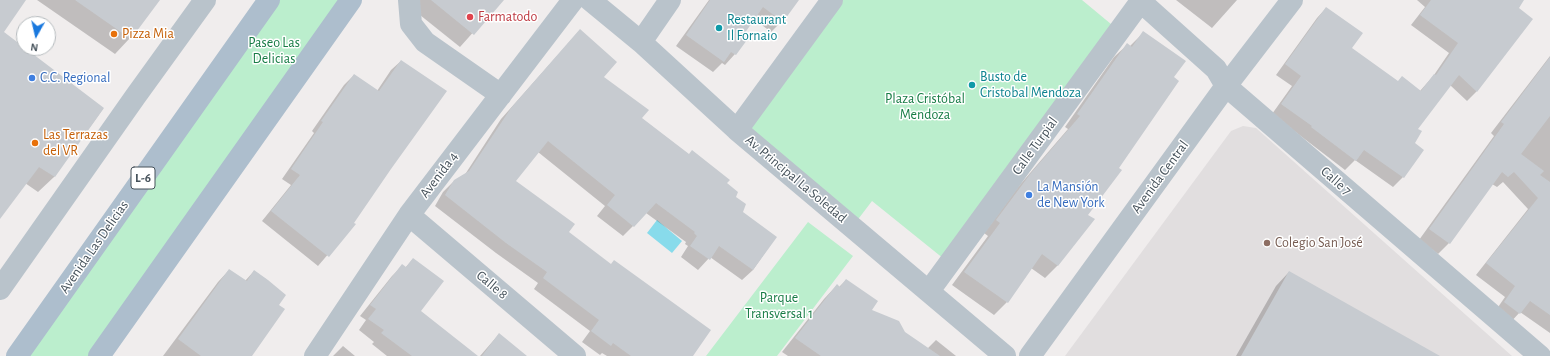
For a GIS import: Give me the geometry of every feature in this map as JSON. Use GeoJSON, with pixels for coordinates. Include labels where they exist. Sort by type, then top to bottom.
{"type":"FeatureCollection","features":[{"type":"Feature","properties":{"kind":"main road","name":"Avenida Las Delicias"},"geometry":{"type":"LineString","coordinates":[[17,356],[269,0]]}},
{"type":"Feature","properties":{"kind":"main road"},"geometry":{"type":"LineString","coordinates":[[100,356],[344,4]]}},
{"type":"Feature","properties":{"kind":"street"},"geometry":{"type":"LineString","coordinates":[[0,289],[205,0]]}},
{"type":"Feature","properties":{"kind":"street"},"geometry":{"type":"LineString","coordinates":[[409,0],[410,24],[426,42],[501,95]]}},
{"type":"Feature","properties":{"kind":"street","name":"Avenida 4"},"geometry":{"type":"LineString","coordinates":[[314,356],[409,215],[573,0]]}},
{"type":"Feature","properties":{"kind":"street","name":"Av. Principal La Soledad"},"geometry":{"type":"LineString","coordinates":[[590,0],[641,42],[737,130],[1005,356]]}},
{"type":"Feature","properties":{"kind":"street"},"geometry":{"type":"LineString","coordinates":[[641,42],[670,0]]}},
{"type":"Feature","properties":{"kind":"street"},"geometry":{"type":"LineString","coordinates":[[737,130],[832,0]]}},
{"type":"Feature","properties":{"kind":"street","name":"Avenida Central"},"geometry":{"type":"LineString","coordinates":[[1030,356],[1226,86],[1292,0]]}},
{"type":"Feature","properties":{"kind":"street","name":"Calle 7"},"geometry":{"type":"LineString","coordinates":[[1140,1],[1216,69],[1226,86],[1540,356]]}},
{"type":"Feature","properties":{"kind":"street","name":"Calle Turpial"},"geometry":{"type":"LineString","coordinates":[[929,291],[1140,1]]}},
{"type":"Feature","properties":{"kind":"street","name":"Calle 8"},"geometry":{"type":"LineString","coordinates":[[409,215],[575,356]]}},
{"type":"Feature","properties":{"kind":"shaded area","name":"Colegio San José"},"geometry":{"type":"Polygon","coordinates":[[[1243,126],[1256,128],[1512,356],[1065,356],[1231,131],[1243,126]]]}},
{"type":"Feature","properties":{"kind":"green space","name":"Paseo Las Delicias"},"geometry":{"type":"Polygon","coordinates":[[[269,0],[339,0],[98,356],[19,356],[269,0]]]}},
{"type":"Feature","properties":{"kind":"green space","name":"Plaza Cristóbal Mendoza"},"geometry":{"type":"Polygon","coordinates":[[[840,0],[1082,0],[1117,29],[944,259],[872,201],[856,222],[746,128],[840,0]]]}},
{"type":"Feature","properties":{"kind":"green space","name":"Parque Transversal 1"},"geometry":{"type":"Polygon","coordinates":[[[808,222],[853,256],[777,356],[706,356],[808,222]]]}},
{"type":"Feature","properties":{"kind":"water"},"geometry":{"type":"Polygon","coordinates":[[[657,220],[682,241],[672,253],[647,233],[657,220]]]}},
{"type":"Feature","properties":{"kind":"building","name":"C.C. Regional"},"geometry":{"type":"Polygon","coordinates":[[[0,0],[26,0],[4,32],[16,41],[16,56],[36,56],[104,108],[55,177],[39,167],[0,219],[0,0]]]}},
{"type":"Feature","properties":{"kind":"building","name":"C.C. Regional"},"geometry":{"type":"Polygon","coordinates":[[[75,0],[160,0],[131,39],[75,0]]]}},
{"type":"Feature","properties":{"kind":"building","name":"Farmatodo"},"geometry":{"type":"Polygon","coordinates":[[[431,0],[504,0],[474,35],[431,0]]]}},
{"type":"Feature","properties":{"kind":"building","name":"Restaurant Il Fornaio"},"geometry":{"type":"Polygon","coordinates":[[[710,0],[799,0],[783,22],[763,7],[742,37],[747,40],[736,55],[731,52],[724,62],[686,35],[710,0]]]}},
{"type":"Feature","properties":{"kind":"building"},"geometry":{"type":"Polygon","coordinates":[[[1431,0],[1524,0],[1519,8],[1533,19],[1477,92],[1459,75],[1418,129],[1422,131],[1415,143],[1424,150],[1404,178],[1364,150],[1356,161],[1311,127],[1312,126],[1281,104],[1301,76],[1285,64],[1326,7],[1363,33],[1352,48],[1398,81],[1402,76],[1421,91],[1434,74],[1436,75],[1458,43],[1420,15],[1431,0]]]}},
{"type":"Feature","properties":{"kind":"building"},"geometry":{"type":"Polygon","coordinates":[[[580,29],[617,62],[604,77],[649,110],[642,118],[689,154],[692,150],[730,180],[727,183],[738,192],[736,197],[746,204],[743,212],[777,237],[753,270],[719,246],[710,260],[690,246],[697,236],[694,233],[695,232],[656,203],[634,227],[607,205],[615,195],[548,141],[516,181],[575,224],[569,232],[611,264],[614,260],[711,330],[693,356],[631,356],[613,343],[611,346],[591,331],[599,320],[543,278],[547,272],[506,243],[445,195],[454,180],[469,171],[511,108],[580,29]]]}},
{"type":"Feature","properties":{"kind":"building"},"geometry":{"type":"Polygon","coordinates":[[[1143,31],[1186,61],[1174,77],[1179,81],[1119,168],[1122,170],[1088,215],[1095,219],[1058,266],[1042,254],[1008,303],[964,272],[1000,223],[996,220],[1031,173],[1080,116],[1077,114],[1127,43],[1132,47],[1143,31]]]}},
{"type":"Feature","properties":{"kind":"building"},"geometry":{"type":"Polygon","coordinates":[[[1550,57],[1550,116],[1521,154],[1544,171],[1540,175],[1550,182],[1550,315],[1530,301],[1520,314],[1504,302],[1515,286],[1486,263],[1538,198],[1514,172],[1508,177],[1502,172],[1450,244],[1429,229],[1504,124],[1501,122],[1550,57]]]}},
{"type":"Feature","properties":{"kind":"building"},"geometry":{"type":"Polygon","coordinates":[[[401,60],[447,91],[354,223],[356,224],[329,257],[271,211],[300,175],[291,169],[323,122],[321,121],[354,74],[379,91],[401,60]]]}},
{"type":"Feature","properties":{"kind":"building"},"geometry":{"type":"Polygon","coordinates":[[[413,258],[444,281],[421,311],[478,356],[412,356],[381,333],[384,330],[368,319],[376,309],[370,305],[402,264],[406,267],[413,258]]]}},
{"type":"Feature","properties":{"kind":"building"},"geometry":{"type":"Polygon","coordinates":[[[229,269],[247,281],[254,270],[268,280],[286,295],[279,305],[285,309],[252,356],[201,356],[178,339],[229,269]]]}},
{"type":"Feature","properties":{"kind":"building"},"geometry":{"type":"Polygon","coordinates":[[[1289,271],[1440,356],[1241,356],[1289,271]]]}},
{"type":"Feature","properties":{"kind":"building"},"geometry":{"type":"Polygon","coordinates":[[[846,279],[878,301],[872,310],[899,321],[905,332],[940,356],[821,356],[795,338],[837,284],[840,287],[846,279]]]}},
{"type":"Feature","properties":{"kind":"building"},"geometry":{"type":"Polygon","coordinates":[[[499,333],[527,356],[482,356],[499,333]]]}},
{"type":"Feature","properties":{"kind":"place","name":"Farmatodo"},"geometry":{"type":"Point","coordinates":[470,17]}},
{"type":"Feature","properties":{"kind":"place","name":"Restaurant Il Fornaio"},"geometry":{"type":"Point","coordinates":[719,28]}},
{"type":"Feature","properties":{"kind":"place","name":"Pizza Mia"},"geometry":{"type":"Point","coordinates":[114,34]}},
{"type":"Feature","properties":{"kind":"place","name":"C.C. Regional"},"geometry":{"type":"Point","coordinates":[32,78]}},
{"type":"Feature","properties":{"kind":"place","name":"Busto de Cristobal Mendoza"},"geometry":{"type":"Point","coordinates":[972,85]}},
{"type":"Feature","properties":{"kind":"place","name":"Las Terrazas del VR"},"geometry":{"type":"Point","coordinates":[35,143]}},
{"type":"Feature","properties":{"kind":"place","name":"La Mansión de New York"},"geometry":{"type":"Point","coordinates":[1029,195]}},
{"type":"Feature","properties":{"kind":"place","name":"Colegio San José"},"geometry":{"type":"Point","coordinates":[1267,243]}}]}
